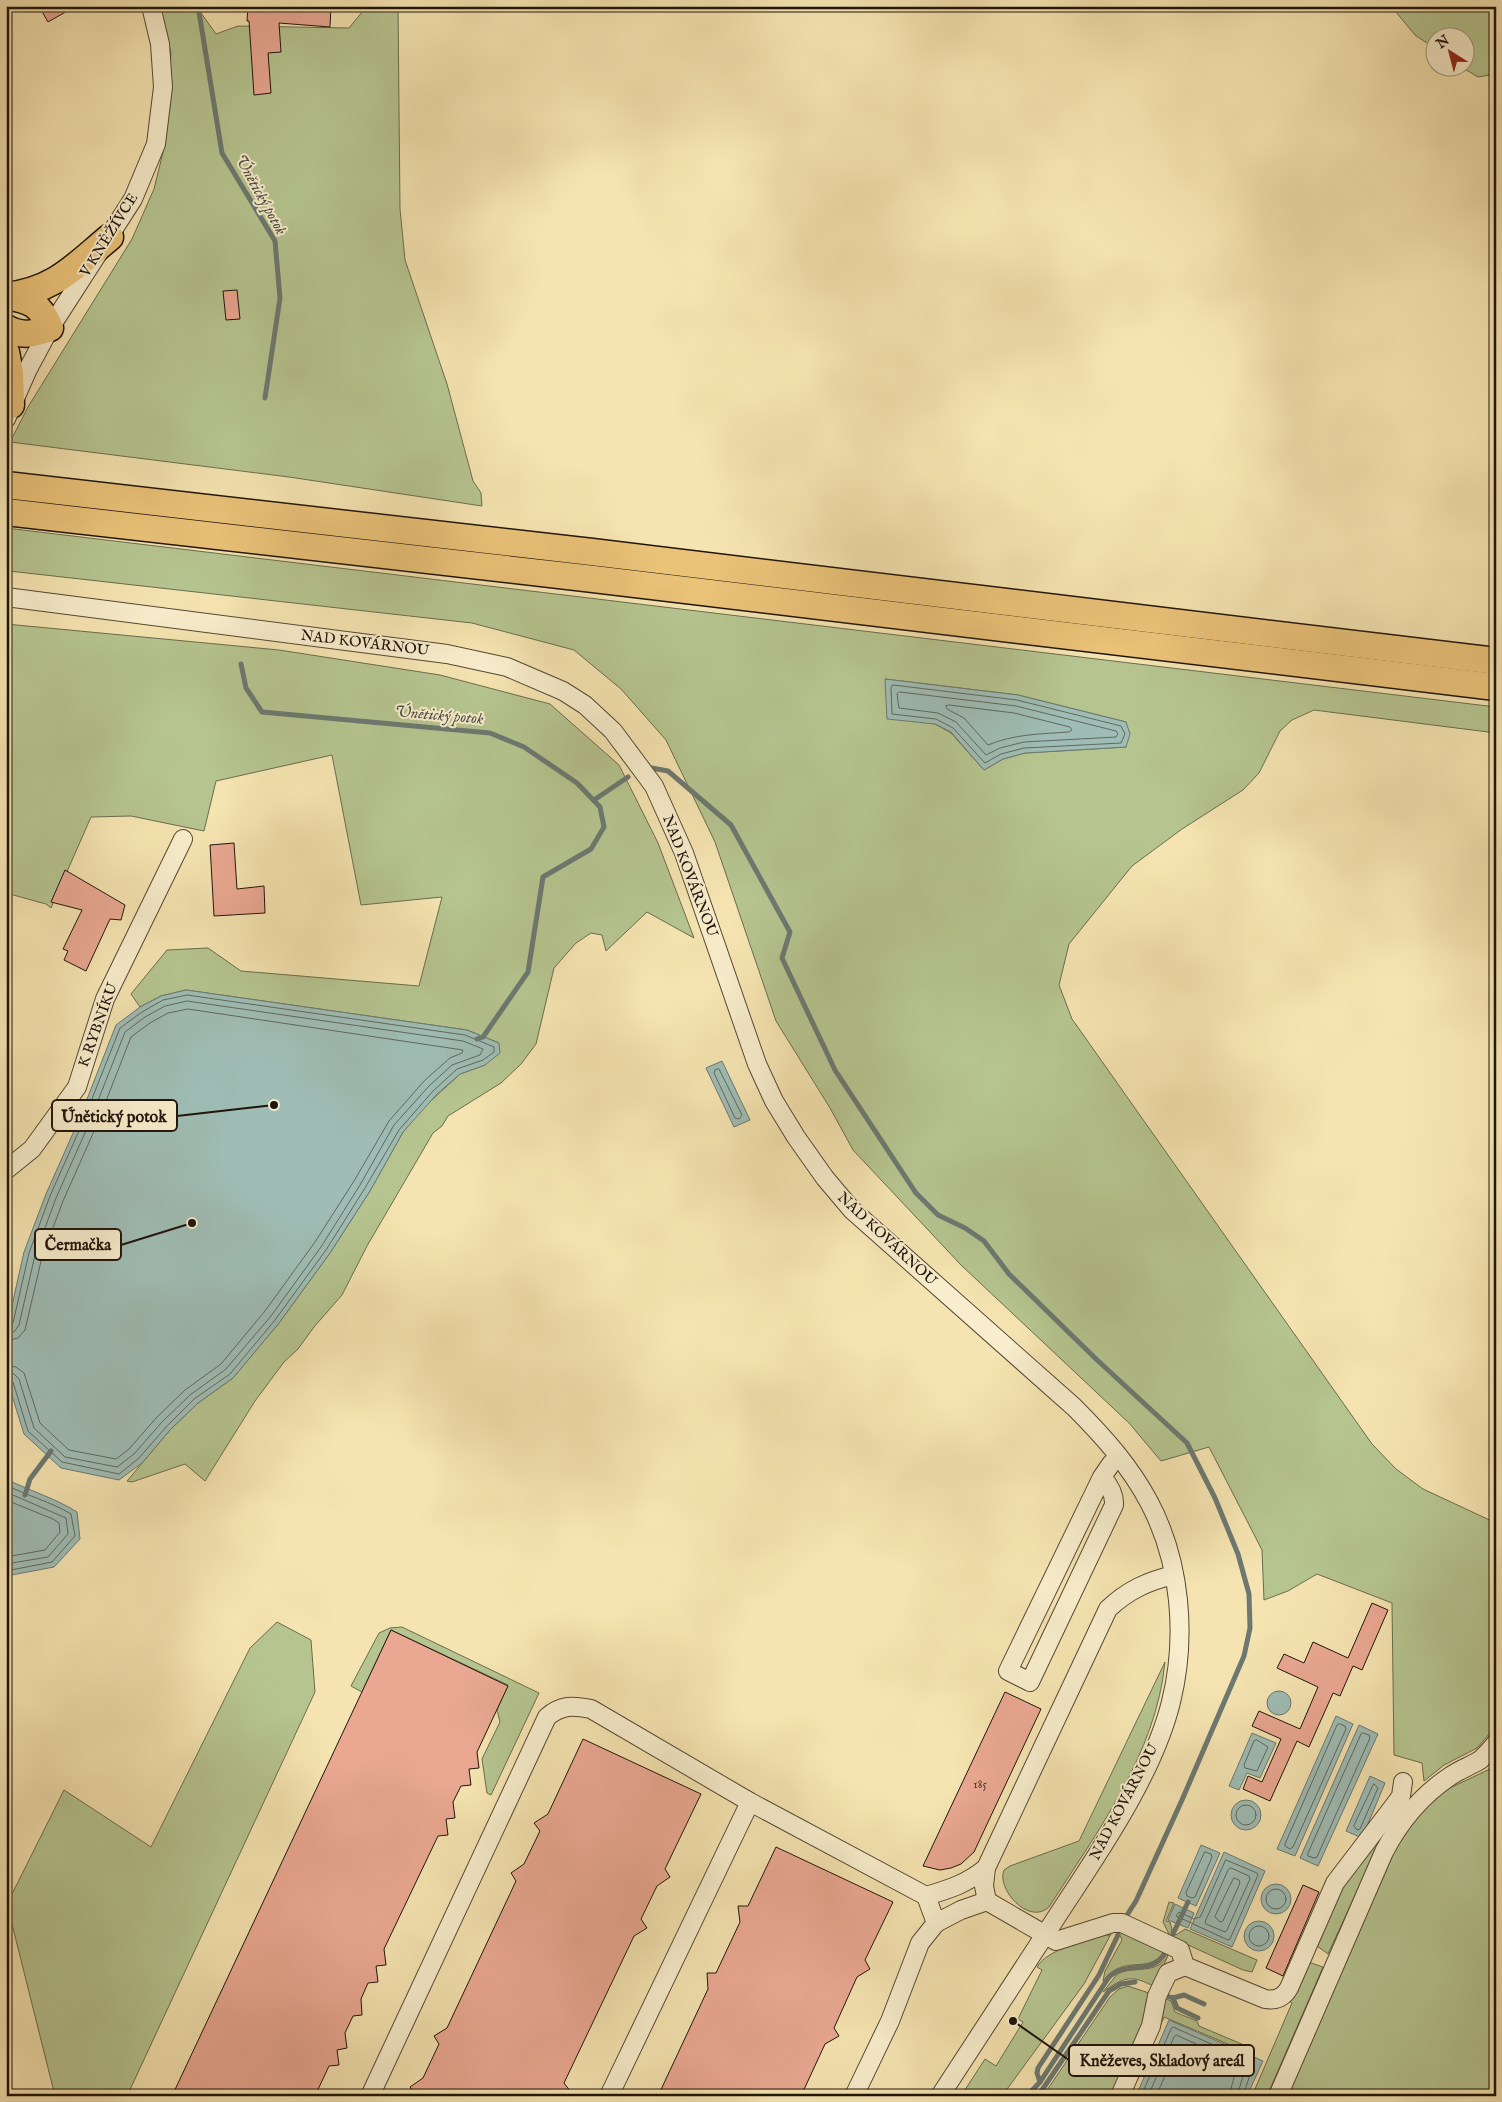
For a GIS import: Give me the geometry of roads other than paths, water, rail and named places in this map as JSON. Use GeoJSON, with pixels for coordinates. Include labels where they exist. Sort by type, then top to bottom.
{"type":"FeatureCollection","features":[{"type":"Feature","properties":{"kind":"highway"},"geometry":{"type":"LineString","coordinates":[[7,296],[45,287],[60,278],[110,237]]}},
{"type":"Feature","properties":{"kind":"highway"},"geometry":{"type":"LineString","coordinates":[[6,328],[20,334],[31,334],[50,328],[42,311],[36,305],[28,300],[7,296]]}},
{"type":"Feature","properties":{"kind":"highway"},"geometry":{"type":"LineString","coordinates":[[6,352],[10,373],[9,412]]}},
{"type":"Feature","properties":{"kind":"highway"},"geometry":{"type":"LineString","coordinates":[[6,485],[592,552],[1496,661]]}},
{"type":"Feature","properties":{"kind":"highway"},"geometry":{"type":"LineString","coordinates":[[6,512],[585,578],[1496,687]]}},
{"type":"Feature","properties":{"kind":"street","name":"V KNĚŽÍVCE"},"geometry":{"type":"LineString","coordinates":[[9,412],[50,328],[133,199],[156,144],[163,87],[160,44],[151,6]]}},
{"type":"Feature","properties":{"kind":"street","name":"NAD KOVÁRNOU"},"geometry":{"type":"LineString","coordinates":[[6,596],[447,654],[506,667],[563,691],[585,705],[613,730],[654,786],[684,852],[757,1064],[774,1101],[805,1150],[825,1178],[852,1210],[1074,1407],[1099,1432],[1119,1457],[1149,1502],[1158,1520],[1174,1574],[1178,1598],[1178,1662],[1171,1703],[1162,1729],[1143,1774],[1098,1855],[940,2096]]}},
{"type":"Feature","properties":{"kind":"street"},"geometry":{"type":"LineString","coordinates":[[6,610],[52,602]]}},
{"type":"Feature","properties":{"kind":"street","name":"K RYBNÍKU"},"geometry":{"type":"LineString","coordinates":[[6,1170],[32,1149],[77,1086],[105,999],[183,839]]}},
{"type":"Feature","properties":{"kind":"street"},"geometry":{"type":"LineString","coordinates":[[1102,1477],[1109,1484],[1115,1498],[1114,1505],[1030,1682],[1008,1671],[1102,1477],[1110,1464],[1119,1457]]}},
{"type":"Feature","properties":{"kind":"street"},"geometry":{"type":"LineString","coordinates":[[1174,1574],[1142,1584],[1124,1594],[1108,1609],[986,1868],[984,1886],[987,1901],[1053,1940],[1060,1941],[1113,1923],[1122,1923],[1180,1950],[1185,1966]]}},
{"type":"Feature","properties":{"kind":"street"},"geometry":{"type":"LineString","coordinates":[[370,2096],[547,1717],[554,1711],[575,1705],[591,1709],[750,1802],[926,1896],[936,1923]]}},
{"type":"Feature","properties":{"kind":"street"},"geometry":{"type":"LineString","coordinates":[[1278,2096],[1384,1852],[1398,1828],[1407,1814],[1428,1792],[1451,1775],[1480,1760],[1496,1743]]}},
{"type":"Feature","properties":{"kind":"street"},"geometry":{"type":"LineString","coordinates":[[1120,2096],[1151,2026],[1157,1996],[1168,1973],[1185,1966],[1265,1999],[1271,2000],[1282,1996],[1289,1988],[1335,1883],[1401,1796],[1403,1782]]}},
{"type":"Feature","properties":{"kind":"street"},"geometry":{"type":"LineString","coordinates":[[610,2096],[750,1802]]}},
{"type":"Feature","properties":{"kind":"street"},"geometry":{"type":"LineString","coordinates":[[926,1896],[956,1888],[971,1880],[986,1868]]}},
{"type":"Feature","properties":{"kind":"street"},"geometry":{"type":"LineString","coordinates":[[854,2096],[890,2021],[920,1943],[936,1923],[961,1910],[987,1901]]}},
{"type":"Feature","properties":{"kind":"water"},"geometry":{"type":"Polygon","coordinates":[[[885,679],[1018,695],[1126,722],[1130,734],[1126,747],[1025,753],[1003,759],[984,770],[951,732],[935,724],[887,719],[885,679]]]}},
{"type":"Feature","properties":{"kind":"water"},"geometry":{"type":"Polygon","coordinates":[[[186,990],[467,1030],[499,1043],[500,1053],[485,1065],[460,1074],[437,1094],[403,1132],[370,1191],[330,1253],[279,1323],[233,1378],[198,1403],[170,1430],[142,1463],[119,1480],[61,1468],[24,1434],[6,1376],[6,1332],[24,1252],[116,1025],[140,1007],[161,996],[186,990]]]}},
{"type":"Feature","properties":{"kind":"water"},"geometry":{"type":"Polygon","coordinates":[[[722,1061],[750,1120],[734,1127],[706,1068],[722,1061]]]}},
{"type":"Feature","properties":{"kind":"water"},"geometry":{"type":"Polygon","coordinates":[[[6,1479],[77,1512],[80,1539],[54,1567],[6,1576],[6,1479]]]}},
{"type":"Feature","properties":{"kind":"water"},"geometry":{"type":"Polygon","coordinates":[[[1279,1691],[1288,1694],[1291,1703],[1288,1712],[1279,1715],[1270,1712],[1267,1703],[1270,1694],[1279,1691]]]}},
{"type":"Feature","properties":{"kind":"water"},"geometry":{"type":"Polygon","coordinates":[[[1336,1716],[1353,1724],[1295,1856],[1277,1849],[1336,1716]]]}},
{"type":"Feature","properties":{"kind":"water"},"geometry":{"type":"Polygon","coordinates":[[[1359,1725],[1378,1734],[1318,1866],[1300,1858],[1359,1725]]]}},
{"type":"Feature","properties":{"kind":"water"},"geometry":{"type":"Polygon","coordinates":[[[1252,1733],[1276,1743],[1260,1778],[1247,1773],[1239,1790],[1229,1786],[1252,1733]]]}},
{"type":"Feature","properties":{"kind":"water"},"geometry":{"type":"Polygon","coordinates":[[[1370,1776],[1385,1783],[1362,1838],[1346,1831],[1370,1776]]]}},
{"type":"Feature","properties":{"kind":"water"},"geometry":{"type":"Polygon","coordinates":[[[1246,1800],[1257,1804],[1261,1815],[1257,1826],[1246,1830],[1235,1826],[1231,1815],[1235,1804],[1246,1800]]]}},
{"type":"Feature","properties":{"kind":"water"},"geometry":{"type":"Polygon","coordinates":[[[1201,1845],[1220,1853],[1196,1906],[1178,1898],[1201,1845]]]}},
{"type":"Feature","properties":{"kind":"water"},"geometry":{"type":"Polygon","coordinates":[[[1224,1852],[1265,1871],[1232,1947],[1190,1929],[1224,1852]]]}},
{"type":"Feature","properties":{"kind":"water"},"geometry":{"type":"Polygon","coordinates":[[[1276,1884],[1287,1888],[1291,1899],[1287,1910],[1276,1914],[1265,1910],[1261,1899],[1265,1888],[1276,1884]]]}},
{"type":"Feature","properties":{"kind":"water"},"geometry":{"type":"Polygon","coordinates":[[[1175,1904],[1194,1913],[1188,1928],[1168,1920],[1175,1904]]]}},
{"type":"Feature","properties":{"kind":"water"},"geometry":{"type":"Polygon","coordinates":[[[1259,1921],[1270,1925],[1274,1936],[1270,1947],[1259,1951],[1248,1947],[1244,1936],[1248,1925],[1259,1921]]]}},
{"type":"Feature","properties":{"kind":"water"},"geometry":{"type":"Polygon","coordinates":[[[1169,2020],[1263,2061],[1247,2096],[1136,2096],[1169,2020]]]}},
{"type":"Feature","properties":{"kind":"waterway","name":"Únětický potok"},"geometry":{"type":"LineString","coordinates":[[198,6],[222,153],[275,241],[280,298],[265,398]]}},
{"type":"Feature","properties":{"kind":"waterway","name":"Únětický potok"},"geometry":{"type":"LineString","coordinates":[[241,664],[246,688],[262,712],[490,733],[524,747],[577,783],[600,807],[604,827],[591,849],[543,877],[528,972],[483,1037],[477,1039]]}},
{"type":"Feature","properties":{"kind":"waterway"},"geometry":{"type":"LineString","coordinates":[[646,767],[668,771],[731,825],[790,932],[782,958],[835,1070],[916,1193],[938,1215],[965,1228],[984,1241],[1009,1274],[1095,1358],[1187,1443],[1215,1498],[1238,1554],[1249,1594],[1250,1628],[1244,1656],[1182,1800],[1136,1901],[1127,1915]]}},
{"type":"Feature","properties":{"kind":"waterway"},"geometry":{"type":"LineString","coordinates":[[594,800],[628,777]]}},
{"type":"Feature","properties":{"kind":"waterway","name":"Únětický potok"},"geometry":{"type":"LineString","coordinates":[[25,1495],[30,1479],[51,1451]]}},
{"type":"Feature","properties":{"kind":"waterway"},"geometry":{"type":"LineString","coordinates":[[1173,1934],[1188,1902]]}},
{"type":"Feature","properties":{"kind":"waterway"},"geometry":{"type":"LineString","coordinates":[[1040,2082],[1037,2073],[1038,2068],[1099,1975],[1118,1935]]}},
{"type":"Feature","properties":{"kind":"waterway"},"geometry":{"type":"LineString","coordinates":[[1027,2096],[1040,2082],[1109,1977],[1116,1972],[1153,1964],[1160,1960],[1165,1953]]}},
{"type":"Feature","properties":{"kind":"waterway"},"geometry":{"type":"LineString","coordinates":[[1038,2096],[1109,1991],[1121,1984],[1135,1982]]}},
{"type":"Feature","properties":{"kind":"waterway"},"geometry":{"type":"LineString","coordinates":[[1164,1995],[1173,1998],[1184,1995],[1204,2004]]}},
{"type":"Feature","properties":{"kind":"waterway"},"geometry":{"type":"LineString","coordinates":[[1173,1998],[1177,2008],[1198,2018]]}},
{"type":"Feature","properties":{"kind":"place","name":"Únětický potok"},"geometry":{"type":"Point","coordinates":[274,1105]}},
{"type":"Feature","properties":{"kind":"place","name":"Čermačka"},"geometry":{"type":"Point","coordinates":[192,1223]}},
{"type":"Feature","properties":{"kind":"place","name":"Kněževes, Skladový areál"},"geometry":{"type":"Point","coordinates":[1013,2021]}}]}
